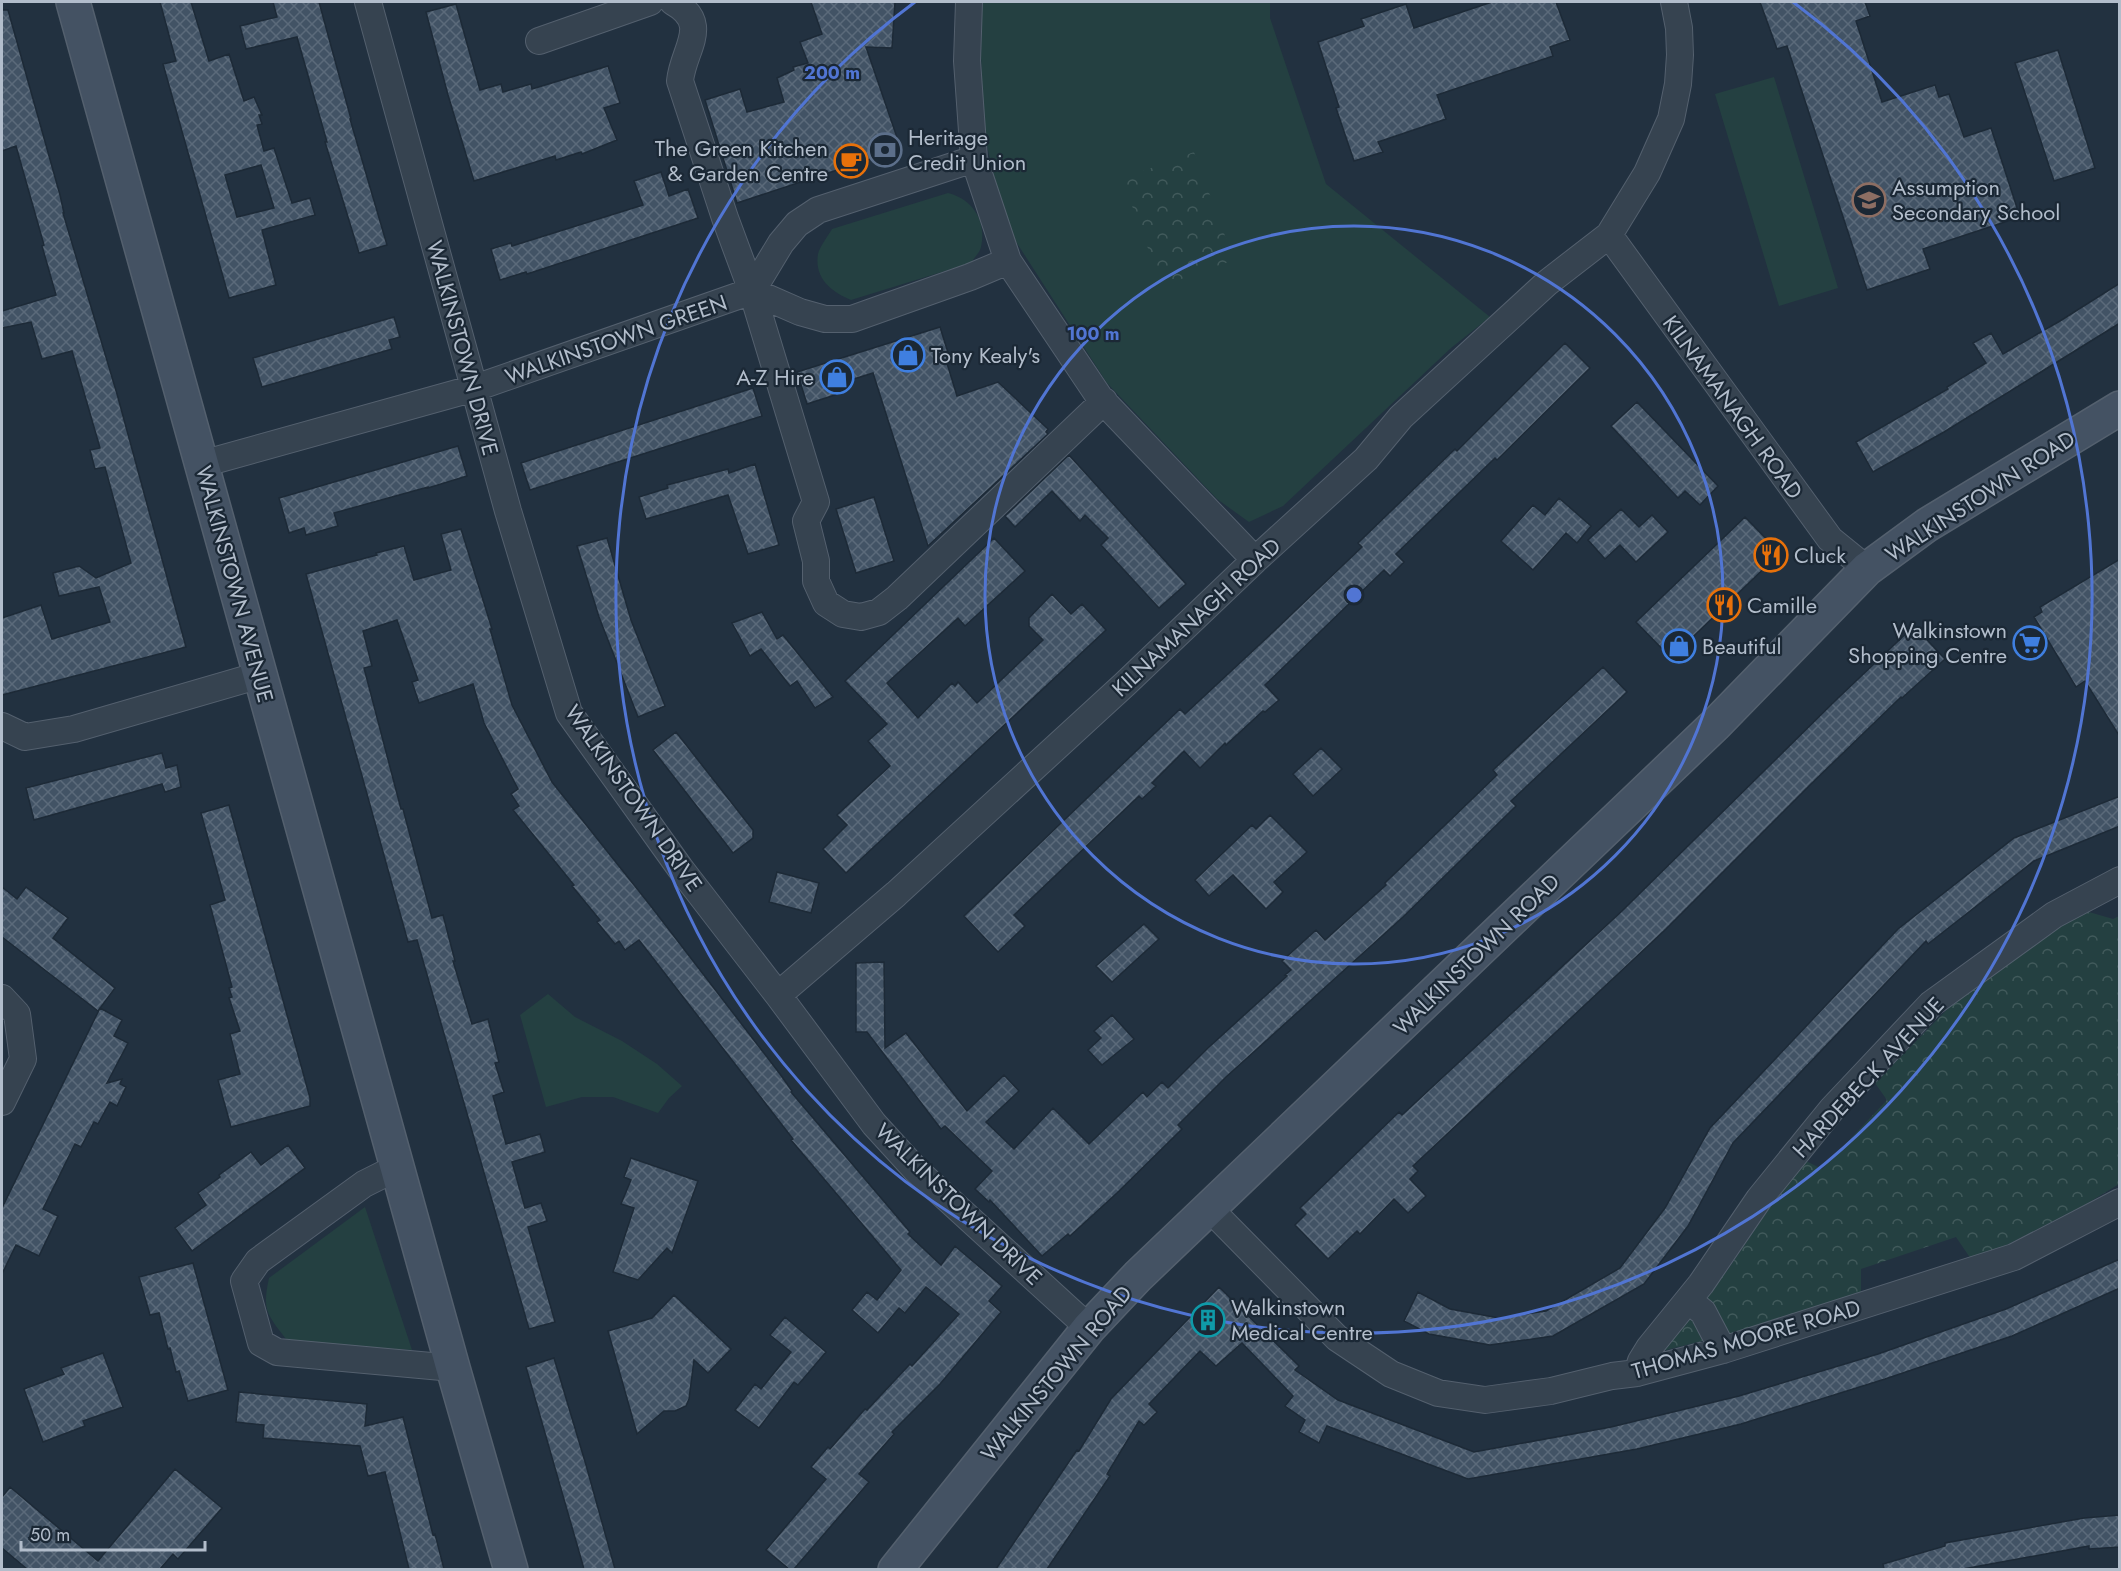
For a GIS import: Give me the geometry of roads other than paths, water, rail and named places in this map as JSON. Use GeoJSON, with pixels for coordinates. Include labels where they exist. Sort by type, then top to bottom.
{"type":"FeatureCollection","features":[{"type":"Feature","properties":{"kind":"main road","name":"WALKINSTOWN AVENUE"},"geometry":{"type":"LineString","coordinates":[[74,2],[453,1368],[511,1569]]}},
{"type":"Feature","properties":{"kind":"main road","name":"WALKINSTOWN ROAD"},"geometry":{"type":"LineString","coordinates":[[895,1569],[1089,1328],[1138,1276],[1716,724],[1867,569],[1927,525],[2120,408]]}},
{"type":"Feature","properties":{"kind":"street","name":"WALKINSTOWN DRIVE"},"geometry":{"type":"LineString","coordinates":[[368,2],[508,511],[569,713],[680,868],[881,1132],[916,1170],[1089,1328]]}},
{"type":"Feature","properties":{"kind":"street"},"geometry":{"type":"LineString","coordinates":[[538,41],[650,2]]}},
{"type":"Feature","properties":{"kind":"street"},"geometry":{"type":"LineString","coordinates":[[673,2],[685,8],[694,25],[693,43],[681,68],[680,81],[725,218],[752,291],[816,502],[806,521],[816,561],[816,581],[826,603],[843,614],[861,617],[879,612],[897,598],[1104,401]]}},
{"type":"Feature","properties":{"kind":"street"},"geometry":{"type":"LineString","coordinates":[[969,2],[967,61],[974,159],[1008,261],[1104,401],[1255,560]]}},
{"type":"Feature","properties":{"kind":"street","name":"KILNAMANAGH ROAD"},"geometry":{"type":"LineString","coordinates":[[778,995],[896,894],[1125,684],[1255,560],[1366,459],[1401,417],[1547,283],[1609,235],[1647,173],[1671,119],[1678,84],[1680,55],[1679,28],[1674,2]]}},
{"type":"Feature","properties":{"kind":"street","name":"WALKINSTOWN GREEN"},"geometry":{"type":"LineString","coordinates":[[202,464],[475,388],[752,291],[781,243],[796,224],[818,210],[974,159]]}},
{"type":"Feature","properties":{"kind":"street","name":"KILNAMANAGH ROAD"},"geometry":{"type":"LineString","coordinates":[[1609,235],[1830,539],[1867,569]]}},
{"type":"Feature","properties":{"kind":"street","name":"WALKINSTOWN GREEN"},"geometry":{"type":"LineString","coordinates":[[752,291],[800,312],[825,319],[852,319],[1008,261]]}},
{"type":"Feature","properties":{"kind":"street"},"geometry":{"type":"LineString","coordinates":[[2,726],[25,737],[74,729],[260,675]]}},
{"type":"Feature","properties":{"kind":"street","name":"HARDEBECK AVENUE"},"geometry":{"type":"LineString","coordinates":[[1637,1373],[1649,1348],[1701,1284],[1759,1199],[1832,1109],[1930,1004],[2054,915],[2120,880]]}},
{"type":"Feature","properties":{"kind":"street"},"geometry":{"type":"LineString","coordinates":[[2,998],[17,1014],[23,1059],[2,1102]]}},
{"type":"Feature","properties":{"kind":"street"},"geometry":{"type":"LineString","coordinates":[[398,1167],[364,1184],[258,1261],[244,1281],[251,1310],[261,1343],[277,1352],[453,1368]]}},
{"type":"Feature","properties":{"kind":"street","name":"THOMAS MOORE ROAD"},"geometry":{"type":"LineString","coordinates":[[1209,1208],[1337,1338],[1391,1374],[1438,1393],[1485,1400],[1551,1391],[1612,1376],[1637,1373],[1723,1350],[2014,1257],[2120,1202]]}},
{"type":"Feature","properties":{"kind":"street"},"geometry":{"type":"LineString","coordinates":[[1688,1299],[1702,1312],[1723,1350]]}},
{"type":"Feature","properties":{"kind":"place","name":"Heritage Credit Union"},"geometry":{"type":"Point","coordinates":[885,150]}},
{"type":"Feature","properties":{"kind":"place","name":"The Green Kitchen & Garden Centre"},"geometry":{"type":"Point","coordinates":[851,161]}},
{"type":"Feature","properties":{"kind":"place","name":"Assumption Secondary School"},"geometry":{"type":"Point","coordinates":[1869,200]}},
{"type":"Feature","properties":{"kind":"place","name":"Tony Kealy's"},"geometry":{"type":"Point","coordinates":[908,355]}},
{"type":"Feature","properties":{"kind":"place","name":"A-Z Hire"},"geometry":{"type":"Point","coordinates":[837,377]}},
{"type":"Feature","properties":{"kind":"place","name":"Cluck"},"geometry":{"type":"Point","coordinates":[1771,555]}},
{"type":"Feature","properties":{"kind":"place","name":"Camille"},"geometry":{"type":"Point","coordinates":[1724,605]}},
{"type":"Feature","properties":{"kind":"place","name":"Walkinstown Shopping Centre"},"geometry":{"type":"Point","coordinates":[2030,643]}},
{"type":"Feature","properties":{"kind":"place","name":"Beautiful"},"geometry":{"type":"Point","coordinates":[1679,646]}},
{"type":"Feature","properties":{"kind":"place","name":"Walkinstown Medical Centre"},"geometry":{"type":"Point","coordinates":[1208,1320]}}]}
